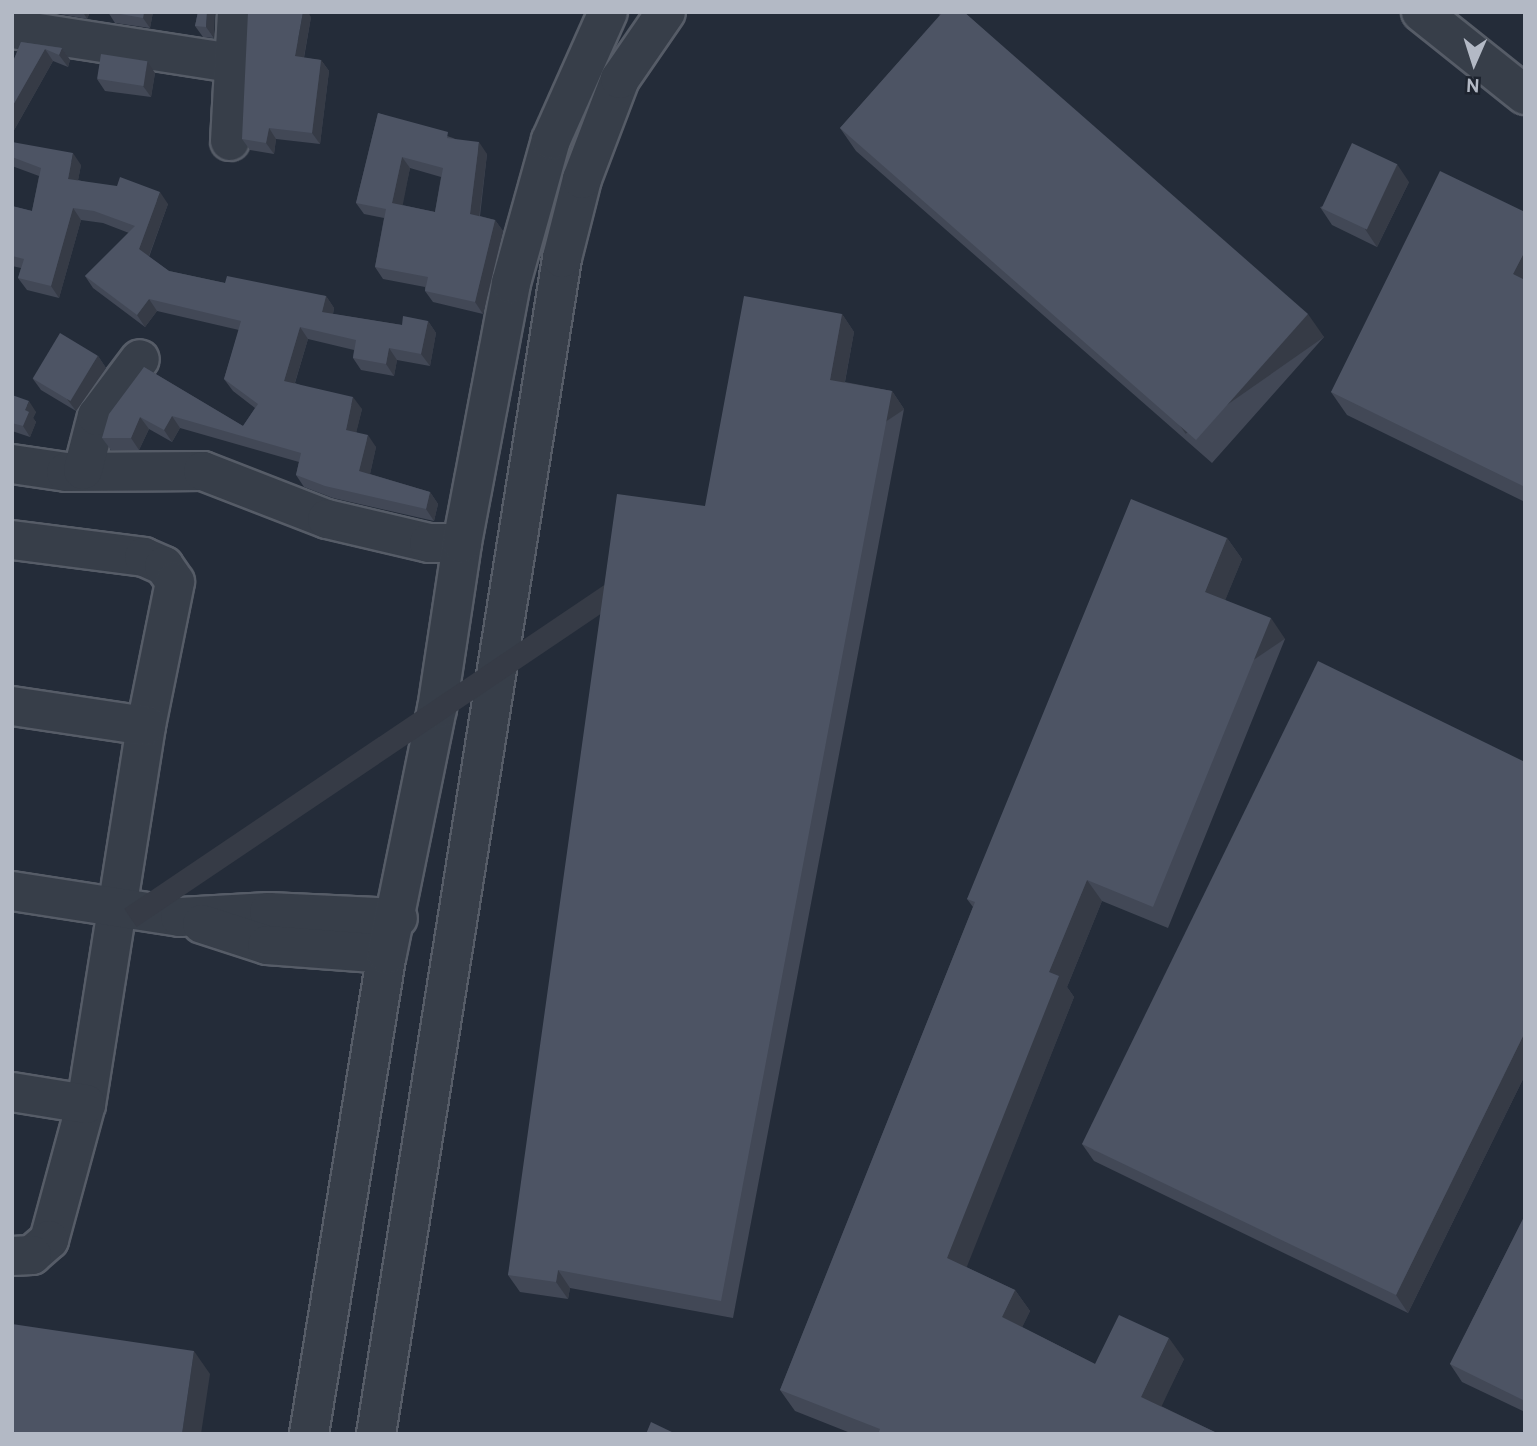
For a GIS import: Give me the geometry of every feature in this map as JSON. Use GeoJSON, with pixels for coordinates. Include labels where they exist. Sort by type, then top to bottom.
{"type":"FeatureCollection","features":[{"type":"Feature","properties":{"kind":"street"},"geometry":{"type":"LineString","coordinates":[[230,141],[231,63],[237,12]]}},
{"type":"Feature","properties":{"kind":"street"},"geometry":{"type":"LineString","coordinates":[[309,1434],[387,954],[398,918],[437,709],[462,542],[511,284],[556,128],[608,12]]}},
{"type":"Feature","properties":{"kind":"street"},"geometry":{"type":"LineString","coordinates":[[376,1434],[488,718],[569,228],[620,79],[666,12]]}},
{"type":"Feature","properties":{"kind":"street"},"geometry":{"type":"LineString","coordinates":[[1421,12],[1525,96]]}},
{"type":"Feature","properties":{"kind":"street"},"geometry":{"type":"LineString","coordinates":[[12,29],[231,63]]}},
{"type":"Feature","properties":{"kind":"street"},"geometry":{"type":"LineString","coordinates":[[83,470],[97,416],[140,359]]}},
{"type":"Feature","properties":{"kind":"street"},"geometry":{"type":"LineString","coordinates":[[12,464],[65,472],[203,471],[327,519],[429,543],[462,542]]}},
{"type":"Feature","properties":{"kind":"street"},"geometry":{"type":"LineString","coordinates":[[12,540],[144,557],[170,574],[175,582],[146,726],[86,1104],[49,1240],[32,1255],[12,1255]]}},
{"type":"Feature","properties":{"kind":"street"},"geometry":{"type":"LineString","coordinates":[[12,706],[146,726]]}},
{"type":"Feature","properties":{"kind":"street"},"geometry":{"type":"LineString","coordinates":[[437,709],[488,718]]}},
{"type":"Feature","properties":{"kind":"street"},"geometry":{"type":"LineString","coordinates":[[12,891],[180,917],[267,945],[387,954]]}},
{"type":"Feature","properties":{"kind":"street"},"geometry":{"type":"LineString","coordinates":[[180,917],[269,912],[398,918]]}},
{"type":"Feature","properties":{"kind":"street"},"geometry":{"type":"LineString","coordinates":[[12,1092],[86,1104]]}},
{"type":"Feature","properties":{"kind":"building"},"geometry":{"type":"Polygon","coordinates":[[[109,12],[144,12],[143,18],[109,12]]]}},
{"type":"Feature","properties":{"kind":"building"},"geometry":{"type":"Polygon","coordinates":[[[198,12],[207,12],[206,27],[195,26],[198,12]]]}},
{"type":"Feature","properties":{"kind":"building"},"geometry":{"type":"Polygon","coordinates":[[[248,12],[303,12],[295,56],[321,60],[312,133],[269,128],[266,143],[242,139],[248,12]]]}},
{"type":"Feature","properties":{"kind":"building"},"geometry":{"type":"Polygon","coordinates":[[[943,12],[964,12],[1308,314],[1196,440],[840,128],[943,12]]]}},
{"type":"Feature","properties":{"kind":"building"},"geometry":{"type":"Polygon","coordinates":[[[21,42],[62,48],[59,55],[45,49],[12,107],[12,64],[21,42]]]}},
{"type":"Feature","properties":{"kind":"building"},"geometry":{"type":"Polygon","coordinates":[[[101,54],[147,61],[144,86],[97,79],[101,54]]]}},
{"type":"Feature","properties":{"kind":"building"},"geometry":{"type":"Polygon","coordinates":[[[378,113],[448,132],[447,138],[479,142],[470,214],[495,220],[475,302],[425,291],[428,277],[375,267],[386,209],[356,203],[378,113]],[[402,157],[392,203],[435,212],[443,168],[402,157]]]}},
{"type":"Feature","properties":{"kind":"building"},"geometry":{"type":"Polygon","coordinates":[[[12,142],[73,153],[68,179],[117,186],[120,177],[160,192],[139,249],[169,271],[225,283],[227,276],[326,296],[322,312],[402,325],[403,316],[428,321],[421,354],[389,348],[386,364],[353,358],[356,340],[300,327],[284,381],[353,397],[346,430],[368,435],[359,471],[430,492],[426,509],[325,486],[296,475],[301,453],[172,416],[164,430],[140,417],[131,438],[102,438],[109,414],[144,367],[243,426],[258,404],[224,379],[241,321],[149,299],[137,315],[85,276],[135,226],[94,211],[73,208],[51,286],[18,278],[24,259],[12,256],[12,206],[32,211],[41,168],[12,157],[12,142]]]}},
{"type":"Feature","properties":{"kind":"building"},"geometry":{"type":"Polygon","coordinates":[[[1352,143],[1397,164],[1367,229],[1322,208],[1352,143]]]}},
{"type":"Feature","properties":{"kind":"building"},"geometry":{"type":"Polygon","coordinates":[[[1440,171],[1525,212],[1525,251],[1513,274],[1525,280],[1525,487],[1331,392],[1440,171]]]}},
{"type":"Feature","properties":{"kind":"building"},"geometry":{"type":"Polygon","coordinates":[[[744,296],[842,314],[830,380],[892,391],[721,1301],[558,1270],[556,1282],[508,1275],[617,494],[705,506],[744,296]]]}},
{"type":"Feature","properties":{"kind":"building"},"geometry":{"type":"Polygon","coordinates":[[[60,333],[98,356],[70,401],[33,378],[60,333]]]}},
{"type":"Feature","properties":{"kind":"building"},"geometry":{"type":"Polygon","coordinates":[[[12,395],[29,401],[25,410],[29,412],[23,426],[12,423],[12,395]]]}},
{"type":"Feature","properties":{"kind":"building"},"geometry":{"type":"Polygon","coordinates":[[[1131,499],[1227,538],[1205,592],[1271,618],[1153,907],[1087,880],[1049,972],[1059,976],[947,1258],[1015,1290],[1002,1317],[1095,1364],[1119,1315],[1169,1338],[1141,1397],[1219,1434],[878,1434],[880,1429],[780,1390],[975,902],[967,899],[1131,499]]]}},
{"type":"Feature","properties":{"kind":"building"},"geometry":{"type":"Polygon","coordinates":[[[1318,661],[1525,762],[1525,1032],[1396,1295],[1082,1144],[1318,661]]]}},
{"type":"Feature","properties":{"kind":"building"},"geometry":{"type":"Polygon","coordinates":[[[1525,1215],[1525,1401],[1450,1364],[1525,1215]]]}},
{"type":"Feature","properties":{"kind":"building"},"geometry":{"type":"Polygon","coordinates":[[[12,1324],[194,1351],[182,1434],[12,1434],[12,1324]]]}},
{"type":"Feature","properties":{"kind":"building"},"geometry":{"type":"Polygon","coordinates":[[[651,1422],[676,1434],[646,1434],[651,1422]]]}}]}
